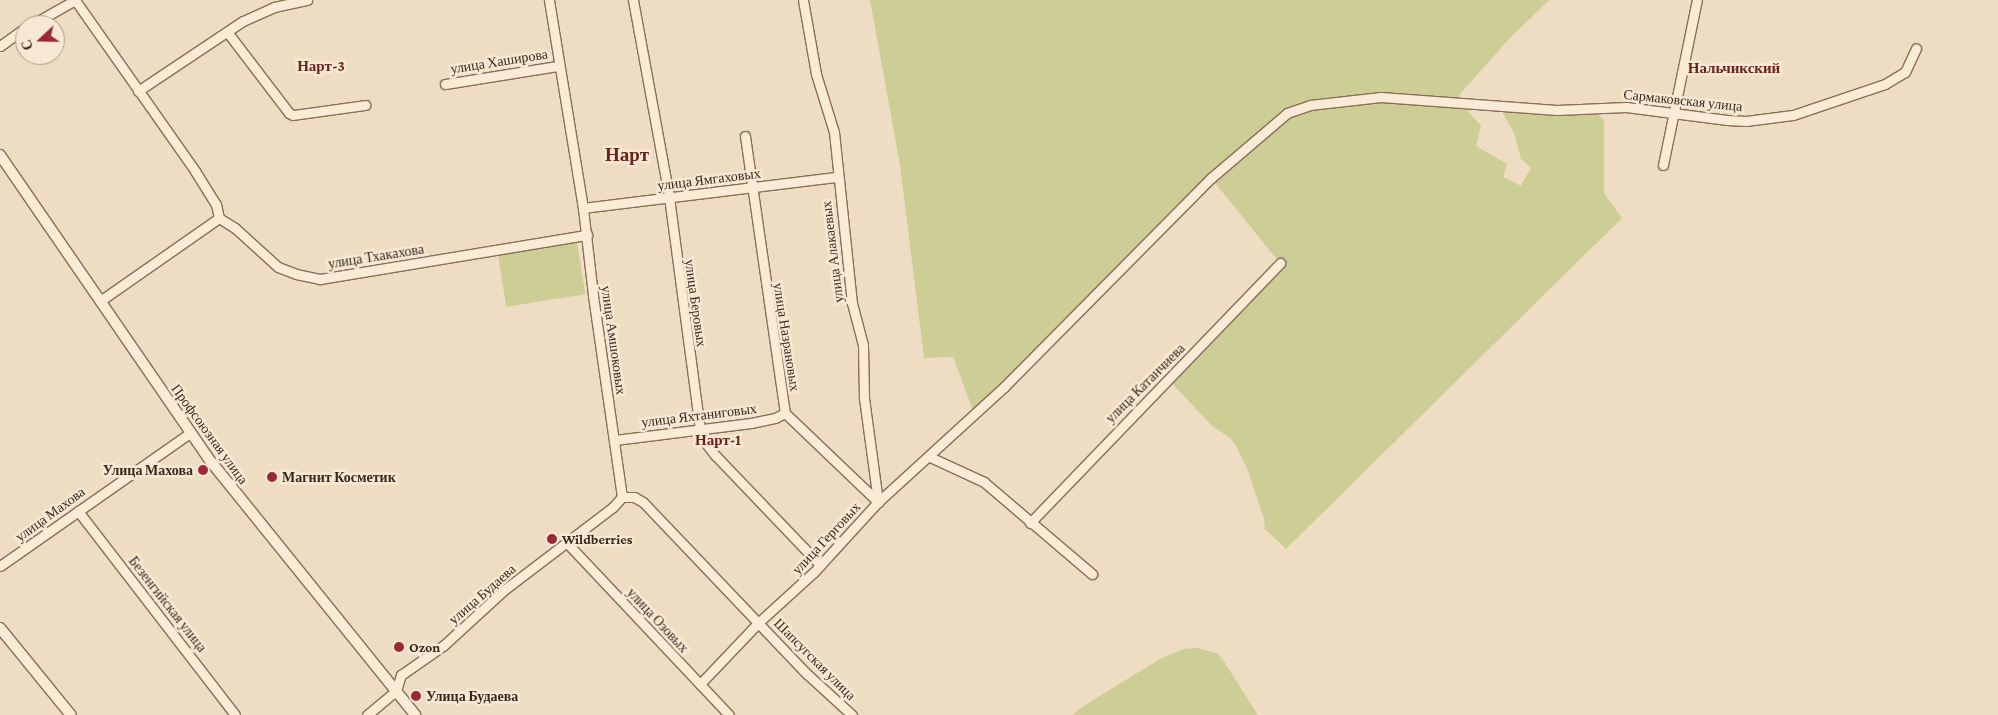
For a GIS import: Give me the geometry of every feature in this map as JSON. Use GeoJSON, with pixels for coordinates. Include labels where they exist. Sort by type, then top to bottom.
{"type":"FeatureCollection","features":[{"type":"Feature","properties":{"kind":"street"},"geometry":{"type":"LineString","coordinates":[[49,15],[75,0],[216,204],[219,218],[100,302]]}},
{"type":"Feature","properties":{"kind":"street"},"geometry":{"type":"LineString","coordinates":[[138,91],[243,21],[274,7],[307,0]]}},
{"type":"Feature","properties":{"kind":"street","name":"улица Амшоковых"},"geometry":{"type":"LineString","coordinates":[[549,0],[558,66],[565,92],[584,208],[593,294],[622,497]]}},
{"type":"Feature","properties":{"kind":"street","name":"улица Беровых"},"geometry":{"type":"LineString","coordinates":[[633,0],[669,197],[699,430],[704,442],[716,456],[820,564]]}},
{"type":"Feature","properties":{"kind":"street","name":"улица Алакаевых"},"geometry":{"type":"LineString","coordinates":[[803,0],[816,74],[834,132],[837,177],[852,303],[863,345],[864,398],[878,502]]}},
{"type":"Feature","properties":{"kind":"street"},"geometry":{"type":"LineString","coordinates":[[1663,165],[1697,0]]}},
{"type":"Feature","properties":{"kind":"street"},"geometry":{"type":"LineString","coordinates":[[228,32],[289,113],[293,115],[365,105]]}},
{"type":"Feature","properties":{"kind":"street"},"geometry":{"type":"LineString","coordinates":[[0,46],[15,35]]}},
{"type":"Feature","properties":{"kind":"street","name":"Сармаковская улица"},"geometry":{"type":"LineString","coordinates":[[974,413],[1004,386],[1211,178],[1287,113],[1310,105],[1381,97],[1557,110],[1626,107],[1746,121],[1793,115],[1897,78],[1905,72],[1916,48]]}},
{"type":"Feature","properties":{"kind":"street","name":"улица Хаширова"},"geometry":{"type":"LineString","coordinates":[[445,84],[558,66]]}},
{"type":"Feature","properties":{"kind":"street","name":"улица Назрановых"},"geometry":{"type":"LineString","coordinates":[[745,136],[785,413],[878,502]]}},
{"type":"Feature","properties":{"kind":"street","name":"Профсоюзная улица"},"geometry":{"type":"LineString","coordinates":[[0,155],[212,463],[415,715]]}},
{"type":"Feature","properties":{"kind":"street","name":"улица Ямгаховых"},"geometry":{"type":"LineString","coordinates":[[584,208],[837,177]]}},
{"type":"Feature","properties":{"kind":"street","name":"улица Тхакахова"},"geometry":{"type":"LineString","coordinates":[[219,218],[235,228],[278,267],[296,274],[320,279],[587,234]]}},
{"type":"Feature","properties":{"kind":"street","name":"улица Катанчиева"},"geometry":{"type":"LineString","coordinates":[[1030,523],[1280,263]]}},
{"type":"Feature","properties":{"kind":"street","name":"улица Яхтаниговых"},"geometry":{"type":"LineString","coordinates":[[615,440],[764,421],[785,413]]}},
{"type":"Feature","properties":{"kind":"street","name":"улица Герговых"},"geometry":{"type":"LineString","coordinates":[[700,684],[759,622],[820,564],[878,502],[930,457],[974,413]]}},
{"type":"Feature","properties":{"kind":"street","name":"улица Махова"},"geometry":{"type":"LineString","coordinates":[[0,566],[190,433]]}},
{"type":"Feature","properties":{"kind":"street"},"geometry":{"type":"LineString","coordinates":[[930,457],[984,482],[1092,574]]}},
{"type":"Feature","properties":{"kind":"street"},"geometry":{"type":"LineString","coordinates":[[622,497],[634,497],[643,502],[759,622]]}},
{"type":"Feature","properties":{"kind":"street","name":"улица Будаева"},"geometry":{"type":"LineString","coordinates":[[367,715],[396,691],[401,675],[444,645],[504,590],[614,507],[622,497]]}},
{"type":"Feature","properties":{"kind":"street","name":"Безенгийская улица"},"geometry":{"type":"LineString","coordinates":[[78,511],[235,715]]}},
{"type":"Feature","properties":{"kind":"street","name":"улица Озовых"},"geometry":{"type":"LineString","coordinates":[[567,543],[729,715]]}},
{"type":"Feature","properties":{"kind":"street","name":"Шапсугская улица"},"geometry":{"type":"LineString","coordinates":[[759,622],[807,674],[852,715]]}},
{"type":"Feature","properties":{"kind":"street"},"geometry":{"type":"LineString","coordinates":[[0,628],[71,715]]}},
{"type":"Feature","properties":{"kind":"green space"},"geometry":{"type":"Polygon","coordinates":[[[870,0],[1549,0],[1509,39],[1454,101],[1470,113],[1481,126],[1476,146],[1507,164],[1503,177],[1521,186],[1531,168],[1521,159],[1514,133],[1501,110],[1544,114],[1596,113],[1604,120],[1604,193],[1622,218],[1286,549],[1265,529],[1264,519],[1247,468],[1235,444],[1229,437],[1212,426],[1169,380],[1280,263],[1211,178],[974,413],[953,357],[924,358],[900,165],[870,0]]]}},
{"type":"Feature","properties":{"kind":"green space"},"geometry":{"type":"Polygon","coordinates":[[[577,242],[585,294],[506,307],[498,255],[577,242]]]}},
{"type":"Feature","properties":{"kind":"green space"},"geometry":{"type":"Polygon","coordinates":[[[1198,648],[1218,654],[1258,715],[1072,715],[1160,659],[1183,649],[1198,648]]]}},
{"type":"Feature","properties":{"kind":"place","name":"Улица Махова"},"geometry":{"type":"Point","coordinates":[203,470]}},
{"type":"Feature","properties":{"kind":"place","name":"Магнит Косметик"},"geometry":{"type":"Point","coordinates":[272,477]}},
{"type":"Feature","properties":{"kind":"place","name":"Wildberries"},"geometry":{"type":"Point","coordinates":[552,539]}},
{"type":"Feature","properties":{"kind":"place","name":"Ozon"},"geometry":{"type":"Point","coordinates":[399,647]}},
{"type":"Feature","properties":{"kind":"place","name":"Улица Будаева"},"geometry":{"type":"Point","coordinates":[416,696]}},
{"type":"Feature","properties":{"kind":"district","name":"Нарт-3"},"geometry":{"type":"Point","coordinates":[321,67]}},
{"type":"Feature","properties":{"kind":"district","name":"Нальчикский"},"geometry":{"type":"Point","coordinates":[1734,69]}},
{"type":"Feature","properties":{"kind":"district","name":"Нарт"},"geometry":{"type":"Point","coordinates":[627,155]}},
{"type":"Feature","properties":{"kind":"district","name":"Нарт-1"},"geometry":{"type":"Point","coordinates":[718,441]}}]}
